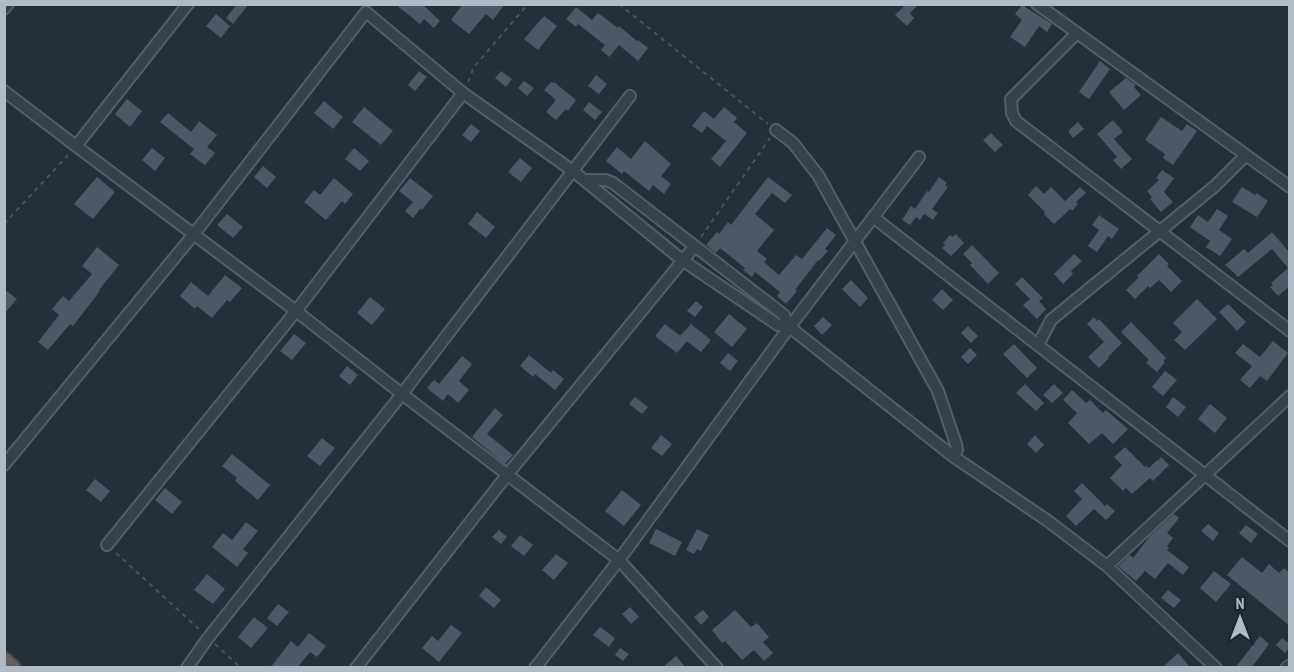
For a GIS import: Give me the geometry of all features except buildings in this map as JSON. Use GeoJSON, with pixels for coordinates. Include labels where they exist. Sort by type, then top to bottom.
{"type":"FeatureCollection","features":[{"type":"Feature","properties":{"kind":"highway"},"geometry":{"type":"LineString","coordinates":[[4,661],[12,668]]}},
{"type":"Feature","properties":{"kind":"street"},"geometry":{"type":"LineString","coordinates":[[4,9],[8,4]]}},
{"type":"Feature","properties":{"kind":"street"},"geometry":{"type":"LineString","coordinates":[[76,146],[188,4]]}},
{"type":"Feature","properties":{"kind":"street"},"geometry":{"type":"LineString","coordinates":[[1037,4],[1290,187]]}},
{"type":"Feature","properties":{"kind":"street"},"geometry":{"type":"LineString","coordinates":[[4,465],[194,234],[366,12],[463,93],[573,171],[682,260],[778,325],[788,326],[954,457],[1048,521],[1107,566],[1216,668]]}},
{"type":"Feature","properties":{"kind":"street"},"geometry":{"type":"LineString","coordinates":[[1077,33],[1011,99],[1012,113],[1016,121],[1290,331]]}},
{"type":"Feature","properties":{"kind":"street"},"geometry":{"type":"LineString","coordinates":[[4,91],[296,311],[619,560],[711,665]]}},
{"type":"Feature","properties":{"kind":"street"},"geometry":{"type":"LineString","coordinates":[[107,545],[296,311],[463,93]]}},
{"type":"Feature","properties":{"kind":"street"},"geometry":{"type":"LineString","coordinates":[[187,668],[208,638],[402,394],[630,96]]}},
{"type":"Feature","properties":{"kind":"street"},"geometry":{"type":"LineString","coordinates":[[776,130],[793,143],[818,175],[938,391],[956,444],[957,450],[954,457]]}},
{"type":"Feature","properties":{"kind":"street"},"geometry":{"type":"LineString","coordinates":[[1038,345],[1051,320],[1215,186],[1245,155]]}},
{"type":"Feature","properties":{"kind":"street"},"geometry":{"type":"LineString","coordinates":[[535,668],[619,560],[788,326],[919,157]]}},
{"type":"Feature","properties":{"kind":"street"},"geometry":{"type":"LineString","coordinates":[[584,180],[606,180],[613,183],[784,315],[788,326]]}},
{"type":"Feature","properties":{"kind":"street"},"geometry":{"type":"LineString","coordinates":[[873,217],[1290,541]]}},
{"type":"Feature","properties":{"kind":"street"},"geometry":{"type":"LineString","coordinates":[[356,668],[507,475],[694,247]]}},
{"type":"Feature","properties":{"kind":"street"},"geometry":{"type":"LineString","coordinates":[[1107,566],[1290,396]]}},
{"type":"Feature","properties":{"kind":"path"},"geometry":{"type":"LineString","coordinates":[[463,93],[474,67],[528,4]]}},
{"type":"Feature","properties":{"kind":"path"},"geometry":{"type":"LineString","coordinates":[[619,4],[776,130],[694,247]]}},
{"type":"Feature","properties":{"kind":"path"},"geometry":{"type":"LineString","coordinates":[[4,224],[76,146]]}},
{"type":"Feature","properties":{"kind":"path"},"geometry":{"type":"LineString","coordinates":[[107,545],[241,668]]}}]}
